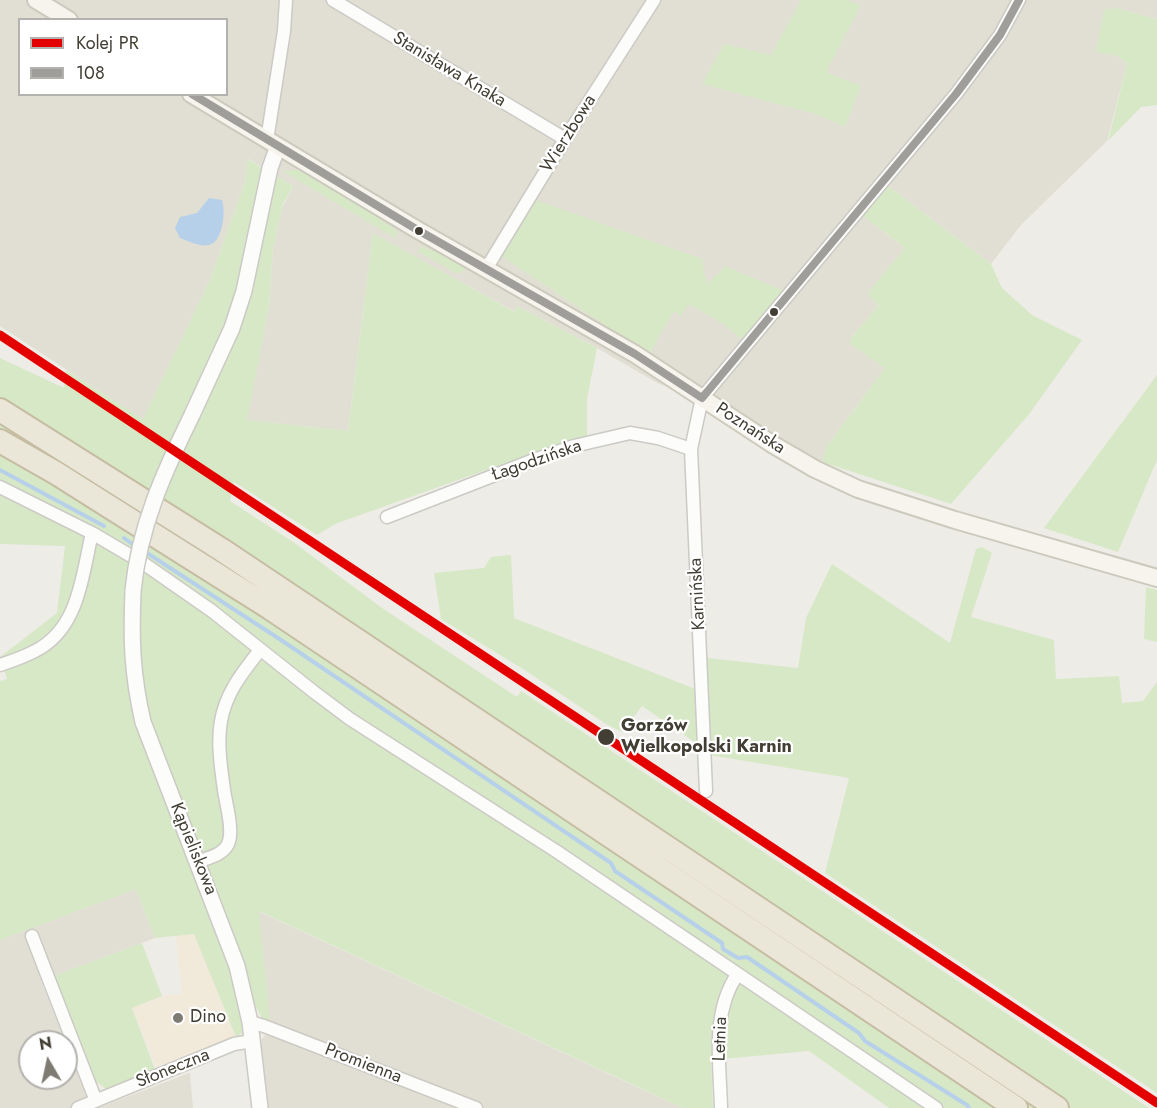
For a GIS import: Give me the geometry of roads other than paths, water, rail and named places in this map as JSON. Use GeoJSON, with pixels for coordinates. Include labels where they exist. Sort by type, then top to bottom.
{"type":"FeatureCollection","features":[{"type":"Feature","properties":{"kind":"highway"},"geometry":{"type":"LineString","coordinates":[[0,410],[183,524],[1057,1108]]}},
{"type":"Feature","properties":{"kind":"highway"},"geometry":{"type":"LineString","coordinates":[[0,441],[56,473],[251,595],[1016,1108]]}},
{"type":"Feature","properties":{"kind":"main road"},"geometry":{"type":"LineString","coordinates":[[36,0],[66,18]]}},
{"type":"Feature","properties":{"kind":"main road","name":"Poznańska"},"geometry":{"type":"LineString","coordinates":[[194,96],[486,269],[635,354],[790,455],[858,489],[955,520],[1157,578]]}},
{"type":"Feature","properties":{"kind":"street"},"geometry":{"type":"LineString","coordinates":[[273,143],[286,0]]}},
{"type":"Feature","properties":{"kind":"street","name":"Stanisława Knaka"},"geometry":{"type":"LineString","coordinates":[[333,0],[564,139]]}},
{"type":"Feature","properties":{"kind":"street","name":"Wierzbowa"},"geometry":{"type":"LineString","coordinates":[[486,269],[564,139],[654,0]]}},
{"type":"Feature","properties":{"kind":"street"},"geometry":{"type":"LineString","coordinates":[[702,398],[956,94],[1000,35],[1019,0]]}},
{"type":"Feature","properties":{"kind":"street","name":"Kąpieliskowa"},"geometry":{"type":"LineString","coordinates":[[262,1107],[250,1023],[237,966],[143,722],[135,686],[131,650],[133,591],[146,521],[162,478],[215,369],[235,319],[252,256],[273,143]]}},
{"type":"Feature","properties":{"kind":"street","name":"Karnińska"},"geometry":{"type":"LineString","coordinates":[[702,398],[691,449],[706,791]]}},
{"type":"Feature","properties":{"kind":"street","name":"Łagodzińska"},"geometry":{"type":"LineString","coordinates":[[387,517],[574,446],[630,433],[658,438],[691,449]]}},
{"type":"Feature","properties":{"kind":"street"},"geometry":{"type":"LineString","coordinates":[[0,487],[92,533],[143,563],[212,611],[314,692],[383,741],[556,851],[936,1108]]}},
{"type":"Feature","properties":{"kind":"street"},"geometry":{"type":"LineString","coordinates":[[0,665],[35,652],[49,643],[62,630],[71,615],[92,533]]}},
{"type":"Feature","properties":{"kind":"street"},"geometry":{"type":"LineString","coordinates":[[197,862],[221,852],[228,844],[230,835],[220,724],[225,702],[234,684],[260,650]]}},
{"type":"Feature","properties":{"kind":"street"},"geometry":{"type":"LineString","coordinates":[[32,936],[96,1101]]}},
{"type":"Feature","properties":{"kind":"street","name":"Letnia"},"geometry":{"type":"LineString","coordinates":[[721,1108],[720,1021],[730,985],[737,975]]}},
{"type":"Feature","properties":{"kind":"street","name":"Promienna"},"geometry":{"type":"LineString","coordinates":[[250,1023],[264,1026],[476,1108]]}},
{"type":"Feature","properties":{"kind":"street","name":"Słoneczna"},"geometry":{"type":"LineString","coordinates":[[78,1108],[234,1044],[252,1041]]}},
{"type":"Feature","properties":{"kind":"water"},"geometry":{"type":"Polygon","coordinates":[[[209,198],[222,200],[223,218],[218,238],[214,243],[205,245],[180,238],[175,228],[180,217],[197,213],[209,198]]]}},
{"type":"Feature","properties":{"kind":"waterway"},"geometry":{"type":"LineString","coordinates":[[0,470],[104,526]]}},
{"type":"Feature","properties":{"kind":"waterway"},"geometry":{"type":"LineString","coordinates":[[124,538],[135,546]]}},
{"type":"Feature","properties":{"kind":"waterway"},"geometry":{"type":"LineString","coordinates":[[144,551],[281,640],[611,863],[615,871],[722,943],[723,949],[738,958],[747,957],[859,1033],[865,1041],[969,1108]]}},
{"type":"Feature","properties":{"kind":"rail line","name":"PR"},"geometry":{"type":"LineString","coordinates":[[0,335],[1157,1103]]}},
{"type":"Feature","properties":{"kind":"place","name":"Gorzów Wielkopolski Karnin"},"geometry":{"type":"Point","coordinates":[606,737]}},
{"type":"Feature","properties":{"kind":"place","name":"Dino"},"geometry":{"type":"Point","coordinates":[178,1018]}}]}
